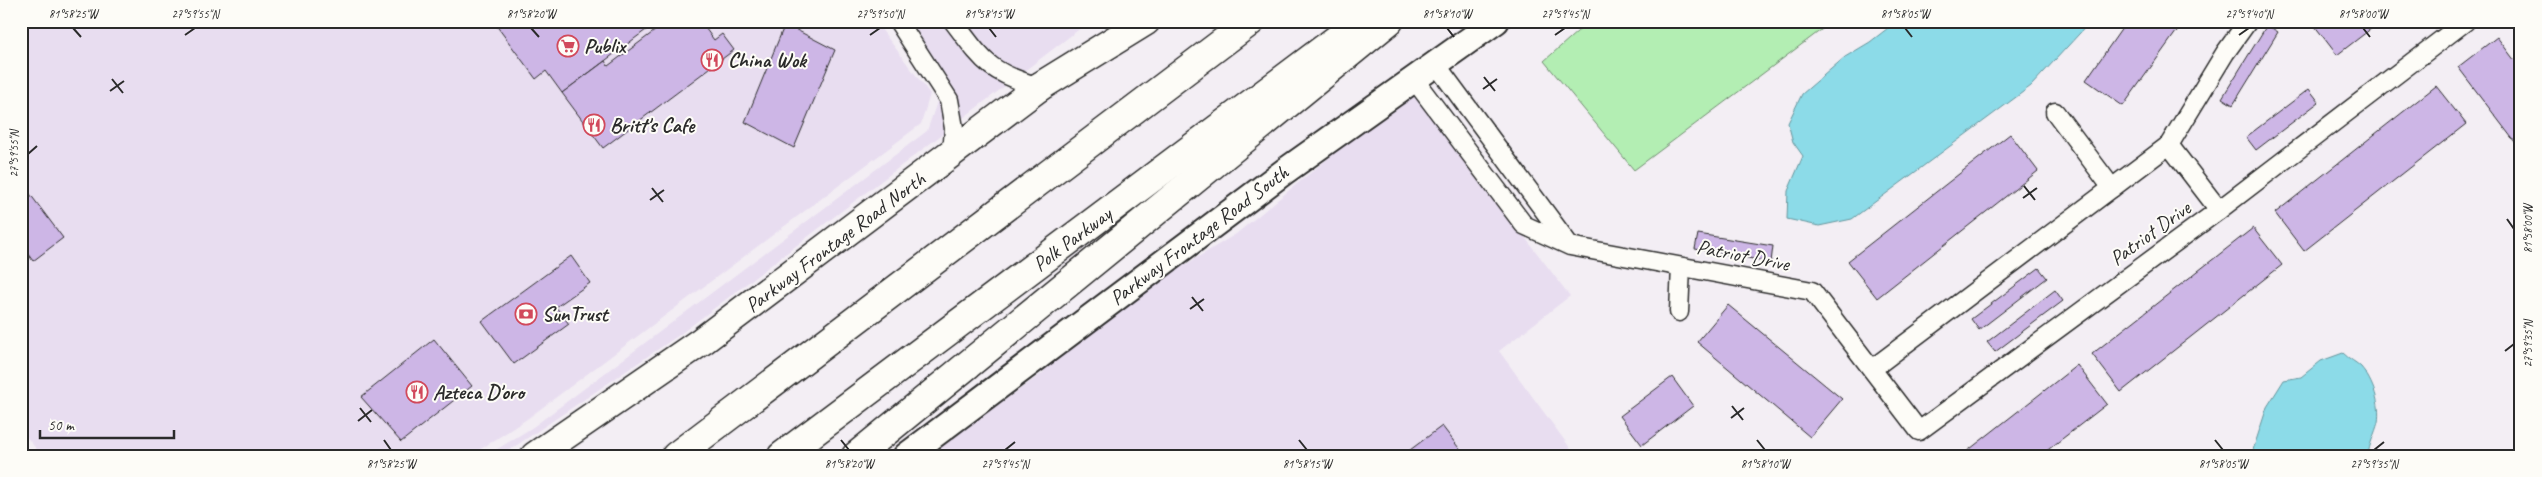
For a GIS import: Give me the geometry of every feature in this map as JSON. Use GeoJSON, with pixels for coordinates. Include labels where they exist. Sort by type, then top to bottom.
{"type":"FeatureCollection","features":[{"type":"Feature","properties":{"kind":"main road","name":"Parkway Frontage Road North"},"geometry":{"type":"LineString","coordinates":[[535,456],[702,342],[1129,21]]}},
{"type":"Feature","properties":{"kind":"main road"},"geometry":{"type":"LineString","coordinates":[[1039,87],[1146,21]]}},
{"type":"Feature","properties":{"kind":"main road"},"geometry":{"type":"LineString","coordinates":[[676,456],[1251,21]]}},
{"type":"Feature","properties":{"kind":"main road","name":"Polk Parkway"},"geometry":{"type":"LineString","coordinates":[[782,456],[1361,21]]}},
{"type":"Feature","properties":{"kind":"main road"},"geometry":{"type":"LineString","coordinates":[[856,456],[1389,21]]}},
{"type":"Feature","properties":{"kind":"main road","name":"Parkway Frontage Road South"},"geometry":{"type":"LineString","coordinates":[[906,456],[1269,183],[1413,78],[1496,21]]}},
{"type":"Feature","properties":{"kind":"street"},"geometry":{"type":"LineString","coordinates":[[898,21],[949,100],[954,128],[952,154]]}},
{"type":"Feature","properties":{"kind":"street"},"geometry":{"type":"LineString","coordinates":[[954,21],[985,62],[1004,76],[1039,87]]}},
{"type":"Feature","properties":{"kind":"street"},"geometry":{"type":"LineString","coordinates":[[1872,369],[2169,145],[2225,53],[2248,21]]}},
{"type":"Feature","properties":{"kind":"street","name":"Patriot Drive"},"geometry":{"type":"LineString","coordinates":[[1413,78],[1524,225],[1570,246],[1812,291],[1919,431],[2219,210],[2466,21]]}},
{"type":"Feature","properties":{"kind":"street"},"geometry":{"type":"LineString","coordinates":[[1435,63],[1570,246]]}},
{"type":"Feature","properties":{"kind":"street"},"geometry":{"type":"LineString","coordinates":[[2055,112],[2112,188]]}},
{"type":"Feature","properties":{"kind":"street"},"geometry":{"type":"LineString","coordinates":[[2169,145],[2219,210]]}},
{"type":"Feature","properties":{"kind":"street"},"geometry":{"type":"LineString","coordinates":[[1679,312],[1682,267]]}},
{"type":"Feature","properties":{"kind":"shaded area"},"geometry":{"type":"Polygon","coordinates":[[[21,21],[875,21],[930,94],[921,124],[527,419],[470,456],[42,456],[21,430],[21,21]]]}},
{"type":"Feature","properties":{"kind":"shaded area"},"geometry":{"type":"Polygon","coordinates":[[[909,21],[942,21],[977,68],[1005,86],[963,118],[957,96],[909,21]]]}},
{"type":"Feature","properties":{"kind":"shaded area"},"geometry":{"type":"Polygon","coordinates":[[[965,21],[1090,21],[1023,72],[1008,67],[991,55],[965,21]]]}},
{"type":"Feature","properties":{"kind":"shaded area"},"geometry":{"type":"Polygon","coordinates":[[[1413,92],[1570,296],[1499,351],[1576,456],[926,456],[1044,372],[1041,367],[1142,291],[1236,234],[1382,114],[1413,92]]]}},
{"type":"Feature","properties":{"kind":"shaded area"},"geometry":{"type":"Polygon","coordinates":[[[938,99],[943,112],[944,133],[679,335],[501,456],[486,456],[533,427],[927,131],[938,99]]]}},
{"type":"Feature","properties":{"kind":"green space"},"geometry":{"type":"Polygon","coordinates":[[[1595,21],[1833,21],[1634,170],[1544,61],[1578,31],[1595,21]]]}},
{"type":"Feature","properties":{"kind":"water"},"geometry":{"type":"Polygon","coordinates":[[[1897,21],[2091,21],[2031,86],[1852,219],[1819,226],[1787,219],[1788,191],[1803,156],[1793,142],[1788,123],[1802,94],[1845,57],[1870,42],[1897,21]]]}},
{"type":"Feature","properties":{"kind":"water"},"geometry":{"type":"Polygon","coordinates":[[[2343,353],[2359,365],[2365,373],[2377,401],[2378,422],[2368,456],[2248,456],[2253,450],[2267,407],[2284,380],[2301,377],[2321,361],[2343,353]]]}},
{"type":"Feature","properties":{"kind":"building","name":"Publix"},"geometry":{"type":"Polygon","coordinates":[[[493,21],[658,21],[562,93],[546,71],[536,79],[493,21]]]}},
{"type":"Feature","properties":{"kind":"building"},"geometry":{"type":"Polygon","coordinates":[[[668,21],[700,21],[714,40],[722,34],[734,50],[603,148],[562,93],[605,61],[608,66],[668,21]]]}},
{"type":"Feature","properties":{"kind":"building"},"geometry":{"type":"Polygon","coordinates":[[[2127,21],[2184,21],[2123,106],[2086,80],[2127,21]]]}},
{"type":"Feature","properties":{"kind":"building"},"geometry":{"type":"Polygon","coordinates":[[[2311,21],[2381,21],[2337,55],[2311,21]]]}},
{"type":"Feature","properties":{"kind":"building"},"geometry":{"type":"Polygon","coordinates":[[[785,24],[835,50],[794,148],[745,122],[785,24]]]}},
{"type":"Feature","properties":{"kind":"building"},"geometry":{"type":"Polygon","coordinates":[[[2267,25],[2278,32],[2233,105],[2222,98],[2267,25]]]}},
{"type":"Feature","properties":{"kind":"building"},"geometry":{"type":"Polygon","coordinates":[[[2497,37],[2521,69],[2521,150],[2458,67],[2497,37]]]}},
{"type":"Feature","properties":{"kind":"building"},"geometry":{"type":"Polygon","coordinates":[[[2436,86],[2466,124],[2304,251],[2275,213],[2436,86]]]}},
{"type":"Feature","properties":{"kind":"building"},"geometry":{"type":"Polygon","coordinates":[[[2309,89],[2319,102],[2256,150],[2246,137],[2309,89]]]}},
{"type":"Feature","properties":{"kind":"building"},"geometry":{"type":"Polygon","coordinates":[[[2010,134],[2038,171],[1877,298],[1848,261],[2010,134]]]}},
{"type":"Feature","properties":{"kind":"building"},"geometry":{"type":"Polygon","coordinates":[[[21,182],[63,238],[33,261],[21,245],[21,182]]]}},
{"type":"Feature","properties":{"kind":"building"},"geometry":{"type":"Polygon","coordinates":[[[2253,228],[2282,265],[2121,392],[2092,354],[2253,228]]]}},
{"type":"Feature","properties":{"kind":"building"},"geometry":{"type":"Polygon","coordinates":[[[1698,234],[1773,246],[1771,262],[1695,249],[1698,234]]]}},
{"type":"Feature","properties":{"kind":"building","name":"SunTrust"},"geometry":{"type":"Polygon","coordinates":[[[571,256],[590,283],[556,307],[569,324],[514,364],[482,321],[571,256]]]}},
{"type":"Feature","properties":{"kind":"building"},"geometry":{"type":"Polygon","coordinates":[[[2039,268],[2047,278],[1979,330],[1971,319],[2039,268]]]}},
{"type":"Feature","properties":{"kind":"building"},"geometry":{"type":"Polygon","coordinates":[[[2055,290],[2063,301],[1995,352],[1987,342],[2055,290]]]}},
{"type":"Feature","properties":{"kind":"building"},"geometry":{"type":"Polygon","coordinates":[[[1728,305],[1842,399],[1810,437],[1697,342],[1728,305]]]}},
{"type":"Feature","properties":{"kind":"building","name":"Azteca D'oro"},"geometry":{"type":"Polygon","coordinates":[[[434,339],[472,386],[401,442],[361,397],[434,339]]]}},
{"type":"Feature","properties":{"kind":"building"},"geometry":{"type":"Polygon","coordinates":[[[2077,365],[2107,404],[2040,456],[1961,456],[2077,365]]]}},
{"type":"Feature","properties":{"kind":"building"},"geometry":{"type":"Polygon","coordinates":[[[1672,377],[1693,406],[1642,445],[1620,416],[1672,377]]]}},
{"type":"Feature","properties":{"kind":"building"},"geometry":{"type":"Polygon","coordinates":[[[1442,426],[1465,456],[1402,456],[1442,426]]]}},
{"type":"Feature","properties":{"kind":"place","name":"Publix"},"geometry":{"type":"Point","coordinates":[568,46]}},
{"type":"Feature","properties":{"kind":"place","name":"China Wok"},"geometry":{"type":"Point","coordinates":[712,60]}},
{"type":"Feature","properties":{"kind":"place","name":"Britt's Cafe"},"geometry":{"type":"Point","coordinates":[594,125]}},
{"type":"Feature","properties":{"kind":"place","name":"SunTrust"},"geometry":{"type":"Point","coordinates":[526,314]}},
{"type":"Feature","properties":{"kind":"place","name":"Azteca D'oro"},"geometry":{"type":"Point","coordinates":[417,392]}}]}
